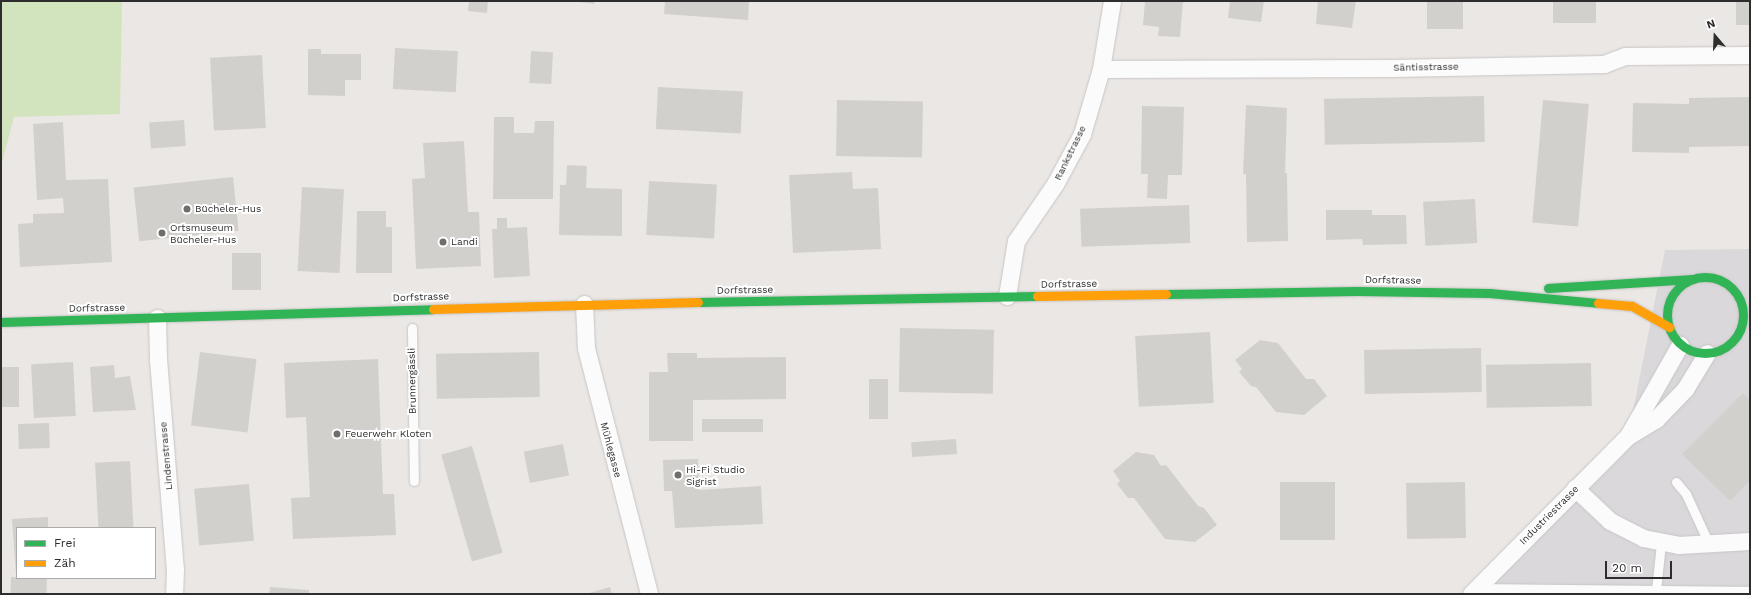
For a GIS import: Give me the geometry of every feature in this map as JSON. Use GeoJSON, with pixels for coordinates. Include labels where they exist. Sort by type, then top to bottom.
{"type":"FeatureCollection","features":[{"type":"Feature","properties":{"kind":"main road"},"geometry":{"type":"LineString","coordinates":[[1703,277],[1718,280],[1730,287],[1737,294],[1746,325],[1728,345],[1707,353],[1688,350],[1680,345],[1669,327],[1667,317],[1671,297],[1677,289],[1693,279],[1703,277]]}},
{"type":"Feature","properties":{"kind":"main road","name":"Dorfstrasse"},"geometry":{"type":"LineString","coordinates":[[1489,293],[1693,279]]}},
{"type":"Feature","properties":{"kind":"main road","name":"Dorfstrasse"},"geometry":{"type":"LineString","coordinates":[[1,322],[584,304],[1357,291],[1489,293],[1632,306],[1669,327]]}},
{"type":"Feature","properties":{"kind":"main road"},"geometry":{"type":"LineString","coordinates":[[1737,294],[1748,292]]}},
{"type":"Feature","properties":{"kind":"street","name":"Rankstrasse"},"geometry":{"type":"LineString","coordinates":[[1007,296],[1016,242],[1055,184],[1082,134],[1101,69],[1112,1]]}},
{"type":"Feature","properties":{"kind":"street","name":"Säntisstrasse"},"geometry":{"type":"LineString","coordinates":[[1101,69],[1392,68],[1596,64],[1625,56],[1750,55]]}},
{"type":"Feature","properties":{"kind":"street","name":"Mühlegasse"},"geometry":{"type":"LineString","coordinates":[[584,304],[586,348],[649,594]]}},
{"type":"Feature","properties":{"kind":"street","name":"Lindenstrasse"},"geometry":{"type":"LineString","coordinates":[[157,318],[158,359],[175,569],[174,594]]}},
{"type":"Feature","properties":{"kind":"street","name":"Industriestrasse"},"geometry":{"type":"LineString","coordinates":[[1628,436],[1680,345]]}},
{"type":"Feature","properties":{"kind":"street","name":"Industriestrasse"},"geometry":{"type":"LineString","coordinates":[[1474,591],[1628,436],[1661,414],[1685,389],[1707,353]]}},
{"type":"Feature","properties":{"kind":"street"},"geometry":{"type":"LineString","coordinates":[[1575,488],[1619,528],[1661,543],[1710,544],[1750,541]]}},
{"type":"Feature","properties":{"kind":"lane","name":"Brunnergässli"},"geometry":{"type":"LineString","coordinates":[[412,328],[414,482]]}},
{"type":"Feature","properties":{"kind":"lane"},"geometry":{"type":"LineString","coordinates":[[1676,482],[1686,494],[1710,544]]}},
{"type":"Feature","properties":{"kind":"lane"},"geometry":{"type":"LineString","coordinates":[[1656,590],[1661,543]]}},
{"type":"Feature","properties":{"kind":"lane"},"geometry":{"type":"LineString","coordinates":[[1474,591],[1750,591]]}},
{"type":"Feature","properties":{"kind":"shaded area"},"geometry":{"type":"Polygon","coordinates":[[[1750,249],[1750,594],[1471,594],[1628,436],[1665,250],[1750,249]]]}},
{"type":"Feature","properties":{"kind":"green space"},"geometry":{"type":"Polygon","coordinates":[[[1,1],[122,1],[120,114],[14,117],[1,166],[1,1]]]}},
{"type":"Feature","properties":{"kind":"building"},"geometry":{"type":"Polygon","coordinates":[[[469,1],[488,1],[487,13],[468,11],[469,1]]]}},
{"type":"Feature","properties":{"kind":"building"},"geometry":{"type":"Polygon","coordinates":[[[572,1],[595,1],[594,4],[572,1]]]}},
{"type":"Feature","properties":{"kind":"building"},"geometry":{"type":"Polygon","coordinates":[[[665,1],[749,1],[748,20],[664,14],[665,1]]]}},
{"type":"Feature","properties":{"kind":"building"},"geometry":{"type":"Polygon","coordinates":[[[1145,1],[1183,1],[1180,37],[1158,36],[1159,27],[1143,25],[1145,1]]]}},
{"type":"Feature","properties":{"kind":"building"},"geometry":{"type":"Polygon","coordinates":[[[1230,1],[1264,1],[1261,22],[1228,18],[1230,1]]]}},
{"type":"Feature","properties":{"kind":"building"},"geometry":{"type":"Polygon","coordinates":[[[1318,1],[1356,1],[1352,28],[1316,24],[1318,1]]]}},
{"type":"Feature","properties":{"kind":"building"},"geometry":{"type":"Polygon","coordinates":[[[1427,1],[1463,1],[1463,29],[1427,29],[1427,1]]]}},
{"type":"Feature","properties":{"kind":"building"},"geometry":{"type":"Polygon","coordinates":[[[1553,1],[1596,1],[1596,23],[1553,23],[1553,1]]]}},
{"type":"Feature","properties":{"kind":"building"},"geometry":{"type":"Polygon","coordinates":[[[1736,1],[1750,1],[1750,25],[1736,25],[1736,1]]]}},
{"type":"Feature","properties":{"kind":"building"},"geometry":{"type":"Polygon","coordinates":[[[395,48],[458,51],[456,92],[393,89],[395,48]]]}},
{"type":"Feature","properties":{"kind":"building"},"geometry":{"type":"Polygon","coordinates":[[[308,49],[321,49],[321,54],[361,54],[361,80],[345,80],[345,96],[308,95],[308,49]]]}},
{"type":"Feature","properties":{"kind":"building"},"geometry":{"type":"Polygon","coordinates":[[[531,51],[553,52],[551,84],[529,83],[531,51]]]}},
{"type":"Feature","properties":{"kind":"building"},"geometry":{"type":"Polygon","coordinates":[[[262,55],[266,128],[214,131],[210,58],[262,55]]]}},
{"type":"Feature","properties":{"kind":"building"},"geometry":{"type":"Polygon","coordinates":[[[658,87],[743,91],[741,133],[656,129],[658,87]]]}},
{"type":"Feature","properties":{"kind":"building"},"geometry":{"type":"Polygon","coordinates":[[[1484,96],[1485,142],[1325,145],[1324,99],[1484,96]]]}},
{"type":"Feature","properties":{"kind":"building"},"geometry":{"type":"Polygon","coordinates":[[[1750,97],[1750,146],[1689,147],[1689,153],[1632,152],[1633,103],[1689,104],[1689,98],[1750,97]]]}},
{"type":"Feature","properties":{"kind":"building"},"geometry":{"type":"Polygon","coordinates":[[[837,100],[923,102],[922,157],[836,156],[837,100]]]}},
{"type":"Feature","properties":{"kind":"building"},"geometry":{"type":"Polygon","coordinates":[[[1543,100],[1589,104],[1578,227],[1532,223],[1543,100]]]}},
{"type":"Feature","properties":{"kind":"building"},"geometry":{"type":"Polygon","coordinates":[[[1246,105],[1287,108],[1285,173],[1287,173],[1288,241],[1247,242],[1246,174],[1243,174],[1246,105]]]}},
{"type":"Feature","properties":{"kind":"building"},"geometry":{"type":"Polygon","coordinates":[[[1142,106],[1184,107],[1182,175],[1168,175],[1167,199],[1147,198],[1148,174],[1141,174],[1142,106]]]}},
{"type":"Feature","properties":{"kind":"building"},"geometry":{"type":"Polygon","coordinates":[[[494,117],[514,117],[514,133],[534,133],[535,121],[554,121],[553,199],[493,199],[494,117]]]}},
{"type":"Feature","properties":{"kind":"building"},"geometry":{"type":"Polygon","coordinates":[[[184,120],[186,146],[151,148],[149,122],[184,120]]]}},
{"type":"Feature","properties":{"kind":"building"},"geometry":{"type":"Polygon","coordinates":[[[63,122],[66,180],[108,179],[112,262],[20,267],[18,224],[33,223],[33,214],[64,213],[63,198],[37,200],[33,124],[63,122]]]}},
{"type":"Feature","properties":{"kind":"building"},"geometry":{"type":"Polygon","coordinates":[[[464,141],[468,212],[479,212],[481,266],[416,269],[412,179],[425,178],[423,143],[464,141]]]}},
{"type":"Feature","properties":{"kind":"building"},"geometry":{"type":"Polygon","coordinates":[[[567,165],[587,166],[586,188],[622,189],[622,236],[559,235],[560,185],[566,185],[567,165]]]}},
{"type":"Feature","properties":{"kind":"building"},"geometry":{"type":"Polygon","coordinates":[[[852,172],[853,189],[878,188],[881,249],[793,253],[789,175],[852,172]]]}},
{"type":"Feature","properties":{"kind":"building","name":"Bücheler-Hus"},"geometry":{"type":"Polygon","coordinates":[[[233,177],[239,231],[139,241],[134,187],[233,177]]]}},
{"type":"Feature","properties":{"kind":"building"},"geometry":{"type":"Polygon","coordinates":[[[649,181],[717,185],[714,238],[646,235],[649,181]]]}},
{"type":"Feature","properties":{"kind":"building"},"geometry":{"type":"Polygon","coordinates":[[[302,187],[344,189],[340,273],[298,271],[302,187]]]}},
{"type":"Feature","properties":{"kind":"building"},"geometry":{"type":"Polygon","coordinates":[[[1475,199],[1477,243],[1425,246],[1423,202],[1475,199]]]}},
{"type":"Feature","properties":{"kind":"building"},"geometry":{"type":"Polygon","coordinates":[[[1189,205],[1190,243],[1081,247],[1080,209],[1189,205]]]}},
{"type":"Feature","properties":{"kind":"building"},"geometry":{"type":"Polygon","coordinates":[[[1326,210],[1372,210],[1372,215],[1406,215],[1407,244],[1363,245],[1362,239],[1326,240],[1326,210]]]}},
{"type":"Feature","properties":{"kind":"building"},"geometry":{"type":"Polygon","coordinates":[[[357,211],[386,211],[386,227],[392,227],[392,273],[356,273],[357,211]]]}},
{"type":"Feature","properties":{"kind":"building"},"geometry":{"type":"Polygon","coordinates":[[[497,218],[507,218],[507,228],[527,227],[530,276],[494,278],[492,229],[497,229],[497,218]]]}},
{"type":"Feature","properties":{"kind":"building"},"geometry":{"type":"Polygon","coordinates":[[[232,253],[261,253],[261,290],[232,290],[232,253]]]}},
{"type":"Feature","properties":{"kind":"building"},"geometry":{"type":"Polygon","coordinates":[[[900,328],[994,330],[993,394],[899,392],[900,328]]]}},
{"type":"Feature","properties":{"kind":"building"},"geometry":{"type":"Polygon","coordinates":[[[1210,332],[1214,403],[1139,407],[1135,336],[1210,332]]]}},
{"type":"Feature","properties":{"kind":"building"},"geometry":{"type":"Polygon","coordinates":[[[1260,340],[1278,343],[1306,379],[1314,379],[1327,396],[1304,415],[1276,412],[1256,387],[1251,386],[1239,372],[1242,369],[1235,360],[1260,340]]]}},
{"type":"Feature","properties":{"kind":"building"},"geometry":{"type":"Polygon","coordinates":[[[1481,348],[1482,392],[1365,394],[1364,350],[1481,348]]]}},
{"type":"Feature","properties":{"kind":"building"},"geometry":{"type":"Polygon","coordinates":[[[200,352],[257,359],[248,432],[191,425],[200,352]]]}},
{"type":"Feature","properties":{"kind":"building"},"geometry":{"type":"Polygon","coordinates":[[[539,352],[540,397],[437,399],[436,354],[539,352]]]}},
{"type":"Feature","properties":{"kind":"building"},"geometry":{"type":"Polygon","coordinates":[[[667,353],[697,353],[697,358],[786,357],[786,399],[693,400],[693,441],[649,441],[649,372],[668,372],[667,353]]]}},
{"type":"Feature","properties":{"kind":"building"},"geometry":{"type":"Polygon","coordinates":[[[378,359],[383,494],[394,494],[396,535],[293,539],[291,498],[310,497],[306,417],[286,418],[284,363],[378,359]]]}},
{"type":"Feature","properties":{"kind":"building"},"geometry":{"type":"Polygon","coordinates":[[[73,362],[76,416],[34,418],[31,364],[73,362]]]}},
{"type":"Feature","properties":{"kind":"building"},"geometry":{"type":"Polygon","coordinates":[[[1591,363],[1592,406],[1487,408],[1486,365],[1591,363]]]}},
{"type":"Feature","properties":{"kind":"building"},"geometry":{"type":"Polygon","coordinates":[[[114,365],[115,378],[130,376],[136,410],[93,412],[90,367],[114,365]]]}},
{"type":"Feature","properties":{"kind":"building"},"geometry":{"type":"Polygon","coordinates":[[[1,367],[19,367],[19,407],[1,407],[1,367]]]}},
{"type":"Feature","properties":{"kind":"building"},"geometry":{"type":"Polygon","coordinates":[[[869,379],[888,379],[888,419],[869,419],[869,379]]]}},
{"type":"Feature","properties":{"kind":"building"},"geometry":{"type":"Polygon","coordinates":[[[1743,393],[1750,400],[1750,481],[1730,501],[1682,454],[1743,393]]]}},
{"type":"Feature","properties":{"kind":"building"},"geometry":{"type":"Polygon","coordinates":[[[702,419],[763,419],[763,432],[702,432],[702,419]]]}},
{"type":"Feature","properties":{"kind":"building"},"geometry":{"type":"Polygon","coordinates":[[[49,423],[50,448],[19,449],[18,424],[49,423]]]}},
{"type":"Feature","properties":{"kind":"building"},"geometry":{"type":"Polygon","coordinates":[[[956,439],[957,454],[912,457],[911,442],[956,439]]]}},
{"type":"Feature","properties":{"kind":"building"},"geometry":{"type":"Polygon","coordinates":[[[563,444],[569,475],[530,483],[524,452],[563,444]]]}},
{"type":"Feature","properties":{"kind":"building"},"geometry":{"type":"Polygon","coordinates":[[[472,446],[503,553],[472,562],[441,455],[472,446]]]}},
{"type":"Feature","properties":{"kind":"building"},"geometry":{"type":"Polygon","coordinates":[[[1136,452],[1154,455],[1161,466],[1166,465],[1198,506],[1204,508],[1217,525],[1195,542],[1165,539],[1134,498],[1128,498],[1117,484],[1120,481],[1113,471],[1136,452]]]}},
{"type":"Feature","properties":{"kind":"building"},"geometry":{"type":"Polygon","coordinates":[[[698,459],[699,490],[761,486],[763,524],[675,528],[672,491],[664,491],[663,460],[698,459]]]}},
{"type":"Feature","properties":{"kind":"building"},"geometry":{"type":"Polygon","coordinates":[[[130,461],[133,527],[98,527],[95,463],[130,461]]]}},
{"type":"Feature","properties":{"kind":"building"},"geometry":{"type":"Polygon","coordinates":[[[1280,482],[1335,482],[1335,540],[1280,540],[1280,482]]]}},
{"type":"Feature","properties":{"kind":"building"},"geometry":{"type":"Polygon","coordinates":[[[1465,482],[1466,538],[1407,539],[1406,483],[1465,482]]]}},
{"type":"Feature","properties":{"kind":"building"},"geometry":{"type":"Polygon","coordinates":[[[249,484],[254,541],[199,546],[194,489],[249,484]]]}},
{"type":"Feature","properties":{"kind":"building"},"geometry":{"type":"Polygon","coordinates":[[[48,517],[48,527],[16,527],[16,575],[12,519],[48,517]]]}},
{"type":"Feature","properties":{"kind":"building"},"geometry":{"type":"Polygon","coordinates":[[[11,577],[16,577],[16,579],[47,579],[46,594],[10,594],[11,577]]]}},
{"type":"Feature","properties":{"kind":"building"},"geometry":{"type":"Polygon","coordinates":[[[270,587],[309,590],[309,594],[269,594],[270,587]]]}},
{"type":"Feature","properties":{"kind":"building"},"geometry":{"type":"Polygon","coordinates":[[[610,587],[612,594],[586,594],[610,587]]]}},
{"type":"Feature","properties":{"kind":"traffic: fast"},"geometry":{"type":"LineString","coordinates":[[1705,277],[1720,280],[1732,288],[1740,300],[1743,315],[1740,330],[1732,342],[1720,350],[1705,353],[1690,350],[1678,342],[1670,330],[1667,315],[1670,300],[1678,288],[1690,280],[1705,277]]}},
{"type":"Feature","properties":{"kind":"traffic: fast"},"geometry":{"type":"LineString","coordinates":[[1548,288],[1693,279]]}},
{"type":"Feature","properties":{"kind":"traffic: fast"},"geometry":{"type":"LineString","coordinates":[[1166,294],[1357,291],[1489,293],[1598,303]]}},
{"type":"Feature","properties":{"kind":"traffic: fast"},"geometry":{"type":"LineString","coordinates":[[698,302],[1037,296]]}},
{"type":"Feature","properties":{"kind":"traffic: fast"},"geometry":{"type":"LineString","coordinates":[[1,322],[433,309]]}},
{"type":"Feature","properties":{"kind":"traffic: slow"},"geometry":{"type":"LineString","coordinates":[[1037,296],[1166,294]]}},
{"type":"Feature","properties":{"kind":"traffic: slow"},"geometry":{"type":"LineString","coordinates":[[433,309],[698,302]]}},
{"type":"Feature","properties":{"kind":"traffic: slow"},"geometry":{"type":"LineString","coordinates":[[1598,303],[1632,306],[1669,327]]}},
{"type":"Feature","properties":{"kind":"place","name":"Bücheler-Hus"},"geometry":{"type":"Point","coordinates":[187,209]}},
{"type":"Feature","properties":{"kind":"place","name":"Ortsmuseum Bücheler-Hus"},"geometry":{"type":"Point","coordinates":[162,233]}},
{"type":"Feature","properties":{"kind":"place","name":"Landi"},"geometry":{"type":"Point","coordinates":[443,242]}},
{"type":"Feature","properties":{"kind":"place","name":"Feuerwehr Kloten"},"geometry":{"type":"Point","coordinates":[337,434]}},
{"type":"Feature","properties":{"kind":"place","name":"Hi-Fi Studio Sigrist"},"geometry":{"type":"Point","coordinates":[678,475]}}]}
